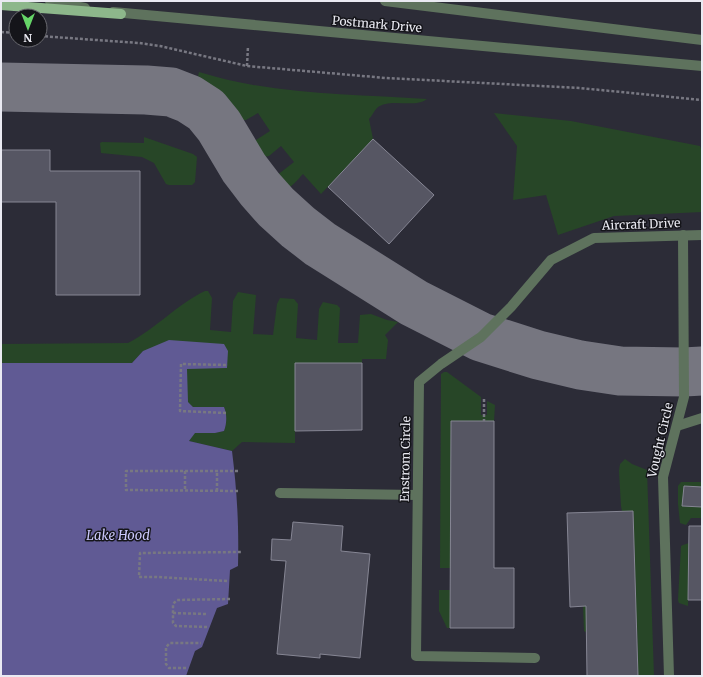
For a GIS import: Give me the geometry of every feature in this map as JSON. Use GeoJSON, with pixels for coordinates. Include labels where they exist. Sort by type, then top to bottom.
{"type":"FeatureCollection","features":[{"type":"Feature","properties":{"kind":"main road"},"geometry":{"type":"LineString","coordinates":[[1,5],[121,14]]}},
{"type":"Feature","properties":{"kind":"street","name":"Postmark Drive"},"geometry":{"type":"LineString","coordinates":[[50,1],[121,14],[702,66]]}},
{"type":"Feature","properties":{"kind":"street","name":"Postmark Drive"},"geometry":{"type":"LineString","coordinates":[[385,1],[702,40]]}},
{"type":"Feature","properties":{"kind":"street","name":"Vought Circle"},"geometry":{"type":"LineString","coordinates":[[669,676],[663,477],[684,397],[683,235]]}},
{"type":"Feature","properties":{"kind":"street","name":"Aircraft Drive"},"geometry":{"type":"LineString","coordinates":[[511,307],[552,260],[594,238],[702,235]]}},
{"type":"Feature","properties":{"kind":"street","name":"Enstrom Circle"},"geometry":{"type":"LineString","coordinates":[[511,307],[481,337],[441,364],[419,382],[416,656],[535,658]]}},
{"type":"Feature","properties":{"kind":"street"},"geometry":{"type":"LineString","coordinates":[[677,426],[702,418]]}},
{"type":"Feature","properties":{"kind":"street"},"geometry":{"type":"LineString","coordinates":[[280,493],[417,495]]}},
{"type":"Feature","properties":{"kind":"path"},"geometry":{"type":"LineString","coordinates":[[48,37],[139,43],[160,46],[247,66],[386,78],[580,88],[702,100]]}},
{"type":"Feature","properties":{"kind":"path"},"geometry":{"type":"LineString","coordinates":[[247,66],[248,46]]}},
{"type":"Feature","properties":{"kind":"path"},"geometry":{"type":"LineString","coordinates":[[226,413],[180,411],[181,364],[228,365]]}},
{"type":"Feature","properties":{"kind":"path"},"geometry":{"type":"LineString","coordinates":[[484,399],[484,421]]}},
{"type":"Feature","properties":{"kind":"path"},"geometry":{"type":"LineString","coordinates":[[238,471],[126,471],[126,490],[238,491]]}},
{"type":"Feature","properties":{"kind":"path"},"geometry":{"type":"LineString","coordinates":[[185,471],[185,491]]}},
{"type":"Feature","properties":{"kind":"path"},"geometry":{"type":"LineString","coordinates":[[217,471],[217,491]]}},
{"type":"Feature","properties":{"kind":"path"},"geometry":{"type":"LineString","coordinates":[[227,581],[139,577],[140,553],[242,552]]}},
{"type":"Feature","properties":{"kind":"path"},"geometry":{"type":"LineString","coordinates":[[207,627],[176,626],[172,623],[173,604],[177,600],[230,599]]}},
{"type":"Feature","properties":{"kind":"path"},"geometry":{"type":"LineString","coordinates":[[173,613],[206,614]]}},
{"type":"Feature","properties":{"kind":"path"},"geometry":{"type":"LineString","coordinates":[[186,668],[169,668],[166,664],[166,646],[170,643],[201,643]]}},
{"type":"Feature","properties":{"kind":"green space"},"geometry":{"type":"Polygon","coordinates":[[[199,72],[227,80],[283,89],[427,99],[416,103],[388,103],[377,108],[369,119],[373,139],[321,194],[303,174],[296,182],[286,189],[280,188],[275,183],[276,176],[294,162],[281,146],[269,156],[258,158],[250,147],[253,142],[270,131],[258,113],[246,120],[235,120],[225,99],[211,85],[198,76],[199,72]]]}},
{"type":"Feature","properties":{"kind":"green space"},"geometry":{"type":"Polygon","coordinates":[[[494,113],[571,121],[700,146],[702,152],[702,212],[614,216],[558,235],[546,195],[513,200],[517,146],[494,113]]]}},
{"type":"Feature","properties":{"kind":"green space"},"geometry":{"type":"Polygon","coordinates":[[[144,137],[193,154],[197,157],[195,182],[192,185],[169,185],[166,184],[154,163],[142,157],[101,153],[100,143],[102,142],[144,143],[144,137]]]}},
{"type":"Feature","properties":{"kind":"green space"},"geometry":{"type":"Polygon","coordinates":[[[208,291],[212,298],[210,330],[231,332],[233,301],[238,292],[256,295],[253,334],[273,335],[277,304],[280,298],[294,299],[298,304],[296,338],[317,340],[319,309],[323,302],[337,305],[340,308],[338,343],[358,343],[360,315],[371,314],[387,320],[398,322],[385,335],[388,340],[386,359],[362,359],[362,363],[295,363],[295,443],[242,442],[232,451],[189,441],[194,433],[215,433],[224,431],[226,425],[226,413],[224,407],[193,407],[187,402],[187,368],[143,351],[132,363],[1,363],[1,344],[128,343],[148,331],[195,296],[208,291]]]}},
{"type":"Feature","properties":{"kind":"green space"},"geometry":{"type":"Polygon","coordinates":[[[447,372],[481,397],[481,415],[487,415],[487,401],[495,405],[494,421],[451,421],[451,485],[479,485],[479,568],[440,568],[441,374],[447,372]]]}},
{"type":"Feature","properties":{"kind":"green space"},"geometry":{"type":"Polygon","coordinates":[[[625,459],[632,464],[647,470],[654,676],[638,676],[637,624],[587,625],[587,633],[584,631],[583,606],[636,604],[633,511],[622,511],[621,506],[619,471],[620,464],[625,459]]]}},
{"type":"Feature","properties":{"kind":"green space"},"geometry":{"type":"Polygon","coordinates":[[[681,482],[702,482],[702,487],[684,486],[683,506],[702,507],[702,518],[691,518],[686,525],[680,523],[678,486],[681,482]]]}},
{"type":"Feature","properties":{"kind":"green space"},"geometry":{"type":"Polygon","coordinates":[[[689,543],[688,606],[679,603],[678,600],[681,546],[689,543]]]}},
{"type":"Feature","properties":{"kind":"green space"},"geometry":{"type":"Polygon","coordinates":[[[439,590],[450,590],[450,628],[447,628],[439,611],[439,590]]]}},
{"type":"Feature","properties":{"kind":"water","name":"Lake Hood"},"geometry":{"type":"Polygon","coordinates":[[[169,340],[224,344],[228,351],[227,368],[187,369],[188,402],[193,407],[224,407],[226,413],[224,431],[215,433],[195,433],[189,441],[232,451],[237,508],[238,566],[230,570],[228,604],[217,608],[202,647],[195,651],[186,676],[1,676],[1,363],[132,363],[143,351],[169,340]]]}},
{"type":"Feature","properties":{"kind":"building"},"geometry":{"type":"Polygon","coordinates":[[[373,139],[434,195],[389,244],[328,187],[373,139]]]}},
{"type":"Feature","properties":{"kind":"building"},"geometry":{"type":"Polygon","coordinates":[[[1,150],[50,150],[50,171],[140,171],[140,295],[56,295],[56,202],[1,202],[1,150]]]}},
{"type":"Feature","properties":{"kind":"building"},"geometry":{"type":"Polygon","coordinates":[[[295,363],[362,363],[362,430],[295,431],[295,363]]]}},
{"type":"Feature","properties":{"kind":"building"},"geometry":{"type":"Polygon","coordinates":[[[451,421],[494,421],[494,568],[514,568],[514,628],[450,628],[451,421]]]}},
{"type":"Feature","properties":{"kind":"building"},"geometry":{"type":"Polygon","coordinates":[[[684,486],[702,487],[702,507],[682,506],[684,486]]]}},
{"type":"Feature","properties":{"kind":"building"},"geometry":{"type":"Polygon","coordinates":[[[633,511],[638,676],[587,676],[586,606],[570,607],[567,513],[633,511]]]}},
{"type":"Feature","properties":{"kind":"building"},"geometry":{"type":"Polygon","coordinates":[[[293,522],[343,526],[341,551],[370,554],[360,658],[320,654],[320,658],[277,654],[286,561],[271,560],[272,539],[291,540],[293,522]]]}},
{"type":"Feature","properties":{"kind":"building"},"geometry":{"type":"Polygon","coordinates":[[[689,526],[702,526],[702,600],[688,600],[689,526]]]}},
{"type":"Feature","properties":{"kind":"taxiway"},"geometry":{"type":"LineString","coordinates":[[1,87],[146,90],[171,92],[189,99],[206,110],[219,126],[244,168],[260,189],[276,207],[298,227],[320,244],[414,303],[481,337],[538,355],[580,365],[620,371],[702,371]]}}]}
